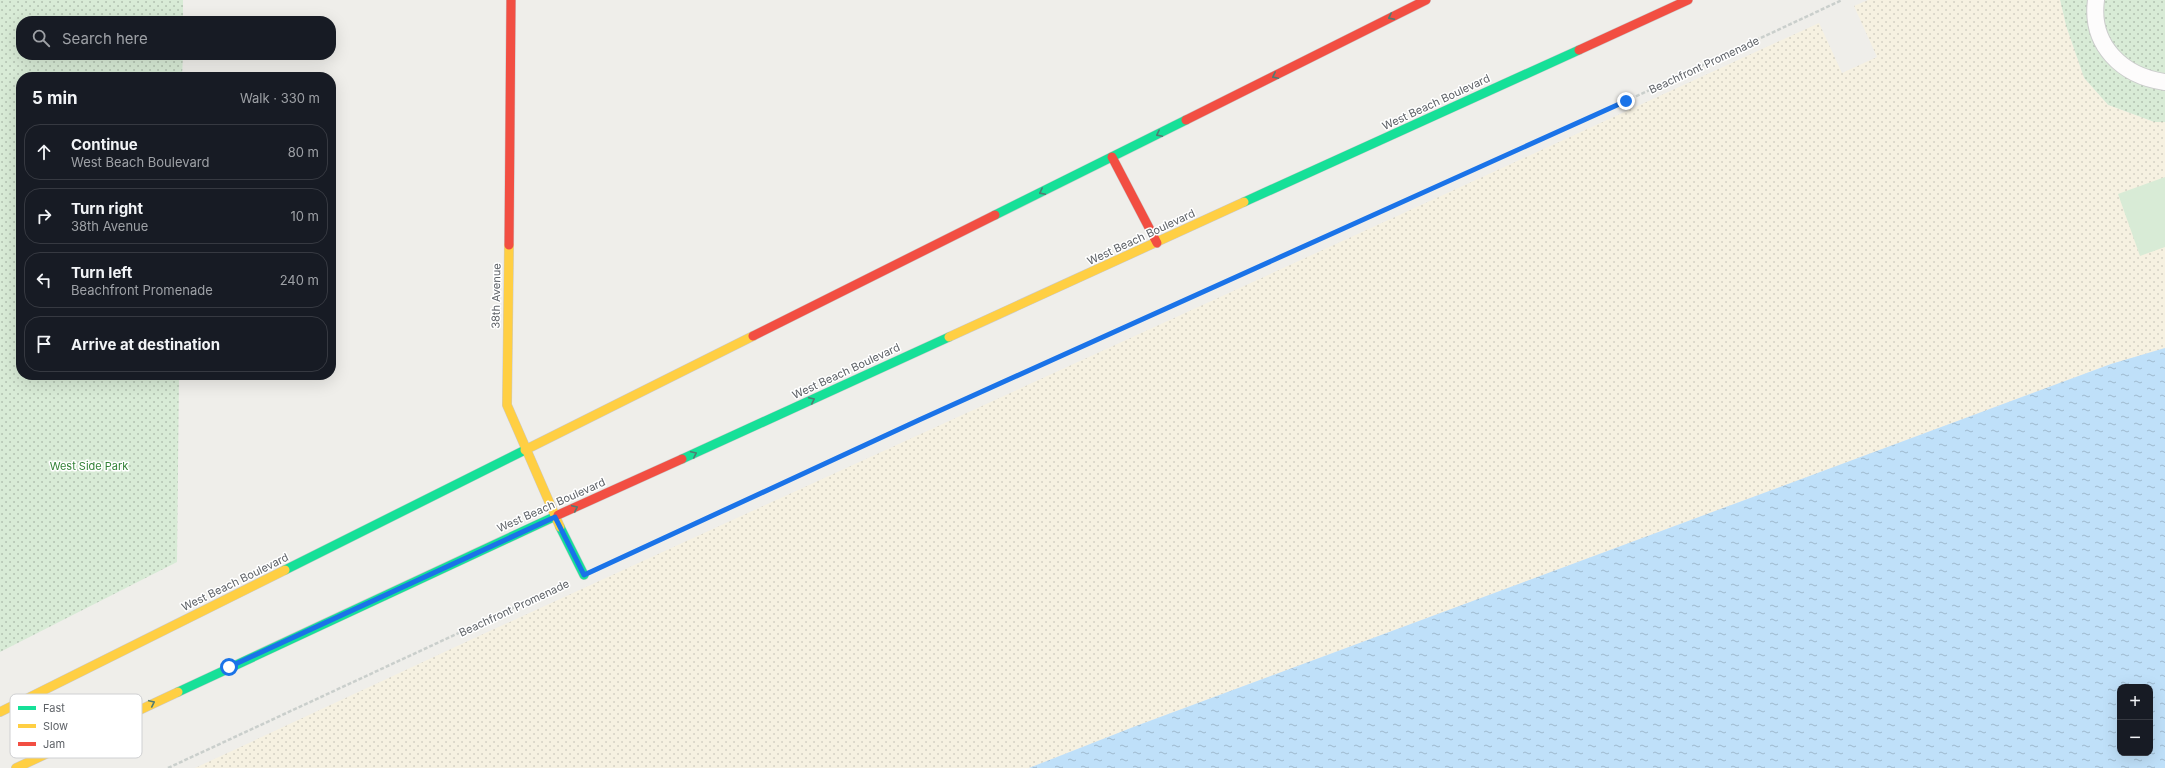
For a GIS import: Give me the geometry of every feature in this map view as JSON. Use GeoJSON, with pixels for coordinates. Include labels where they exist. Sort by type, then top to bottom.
{"type":"FeatureCollection","features":[{"type":"Feature","properties":{"kind":"main road","name":"38th Avenue"},"geometry":{"type":"LineString","coordinates":[[511,0],[507,405],[555,517],[584,575]]}},
{"type":"Feature","properties":{"kind":"main road","name":"West Beach Boulevard"},"geometry":{"type":"LineString","coordinates":[[36,694],[1426,0]]}},
{"type":"Feature","properties":{"kind":"main road","name":"West Beach Boulevard"},"geometry":{"type":"LineString","coordinates":[[142,709],[555,517],[1688,0]]}},
{"type":"Feature","properties":{"kind":"main road"},"geometry":{"type":"LineString","coordinates":[[1112,157],[1157,243]]}},
{"type":"Feature","properties":{"kind":"main road","name":"West Beach Boulevard"},"geometry":{"type":"LineString","coordinates":[[0,712],[10,707]]}},
{"type":"Feature","properties":{"kind":"main road","name":"West Beach Boulevard"},"geometry":{"type":"LineString","coordinates":[[16,768],[37,758]]}},
{"type":"Feature","properties":{"kind":"lane"},"geometry":{"type":"LineString","coordinates":[[2096,0],[2094,15],[2097,31],[2105,46],[2115,59],[2129,71],[2148,80],[2165,82]]}},
{"type":"Feature","properties":{"kind":"path","name":"Beachfront Promenade"},"geometry":{"type":"LineString","coordinates":[[168,768],[926,416],[1619,104],[1842,0]]}},
{"type":"Feature","properties":{"kind":"green space","name":"West Side Park"},"geometry":{"type":"Polygon","coordinates":[[[0,0],[183,0],[183,16],[16,16],[16,60],[183,60],[182,72],[16,72],[16,380],[179,380],[177,562],[0,652],[0,0]]]}},
{"type":"Feature","properties":{"kind":"green space"},"geometry":{"type":"Polygon","coordinates":[[[2060,0],[2165,0],[2165,122],[2154,122],[2108,105],[2084,78],[2066,26],[2060,0]]]}},
{"type":"Feature","properties":{"kind":"green space"},"geometry":{"type":"Polygon","coordinates":[[[2165,177],[2165,247],[2140,256],[2118,194],[2165,177]]]}},
{"type":"Feature","properties":{"kind":"sand"},"geometry":{"type":"Polygon","coordinates":[[[1868,0],[2060,0],[2066,26],[2084,78],[2108,105],[2154,122],[2165,122],[2165,348],[2111,364],[1136,726],[1029,768],[195,768],[481,635],[1819,23],[1842,73],[1877,57],[1854,6],[1868,0]]]}},
{"type":"Feature","properties":{"kind":"water"},"geometry":{"type":"Polygon","coordinates":[[[2165,348],[2165,768],[1029,768],[1136,726],[2111,364],[2165,348]]]}},
{"type":"Feature","properties":{"kind":"traffic: fast"},"geometry":{"type":"LineString","coordinates":[[1244,202],[1579,50]]}},
{"type":"Feature","properties":{"kind":"traffic: fast"},"geometry":{"type":"LineString","coordinates":[[995,215],[1186,120]]}},
{"type":"Feature","properties":{"kind":"traffic: fast"},"geometry":{"type":"LineString","coordinates":[[682,459],[949,337]]}},
{"type":"Feature","properties":{"kind":"traffic: fast"},"geometry":{"type":"LineString","coordinates":[[285,570],[525,450]]}},
{"type":"Feature","properties":{"kind":"traffic: fast"},"geometry":{"type":"LineString","coordinates":[[178,692],[558,515]]}},
{"type":"Feature","properties":{"kind":"traffic: fast"},"geometry":{"type":"LineString","coordinates":[[560,527],[584,575]]}},
{"type":"Feature","properties":{"kind":"traffic: slow"},"geometry":{"type":"LineString","coordinates":[[949,337],[1244,202]]}},
{"type":"Feature","properties":{"kind":"traffic: slow"},"geometry":{"type":"LineString","coordinates":[[509,245],[507,405],[560,527]]}},
{"type":"Feature","properties":{"kind":"traffic: slow"},"geometry":{"type":"LineString","coordinates":[[525,450],[753,336]]}},
{"type":"Feature","properties":{"kind":"traffic: slow"},"geometry":{"type":"LineString","coordinates":[[36,694],[285,570]]}},
{"type":"Feature","properties":{"kind":"traffic: slow"},"geometry":{"type":"LineString","coordinates":[[142,709],[178,692]]}},
{"type":"Feature","properties":{"kind":"traffic: slow"},"geometry":{"type":"LineString","coordinates":[[0,712],[10,707]]}},
{"type":"Feature","properties":{"kind":"traffic: slow"},"geometry":{"type":"LineString","coordinates":[[16,768],[37,758]]}},
{"type":"Feature","properties":{"kind":"traffic: jam"},"geometry":{"type":"LineString","coordinates":[[509,245],[511,0]]}},
{"type":"Feature","properties":{"kind":"traffic: jam"},"geometry":{"type":"LineString","coordinates":[[1186,120],[1426,0]]}},
{"type":"Feature","properties":{"kind":"traffic: jam"},"geometry":{"type":"LineString","coordinates":[[1579,50],[1688,0]]}},
{"type":"Feature","properties":{"kind":"traffic: jam"},"geometry":{"type":"LineString","coordinates":[[1112,157],[1157,243]]}},
{"type":"Feature","properties":{"kind":"traffic: jam"},"geometry":{"type":"LineString","coordinates":[[753,336],[995,215]]}},
{"type":"Feature","properties":{"kind":"traffic: jam"},"geometry":{"type":"LineString","coordinates":[[558,515],[682,459]]}},
{"type":"Feature","properties":{"kind":"route"},"geometry":{"type":"LineString","coordinates":[[229,667],[555,517],[584,575],[1265,262],[1626,101]]}}]}
